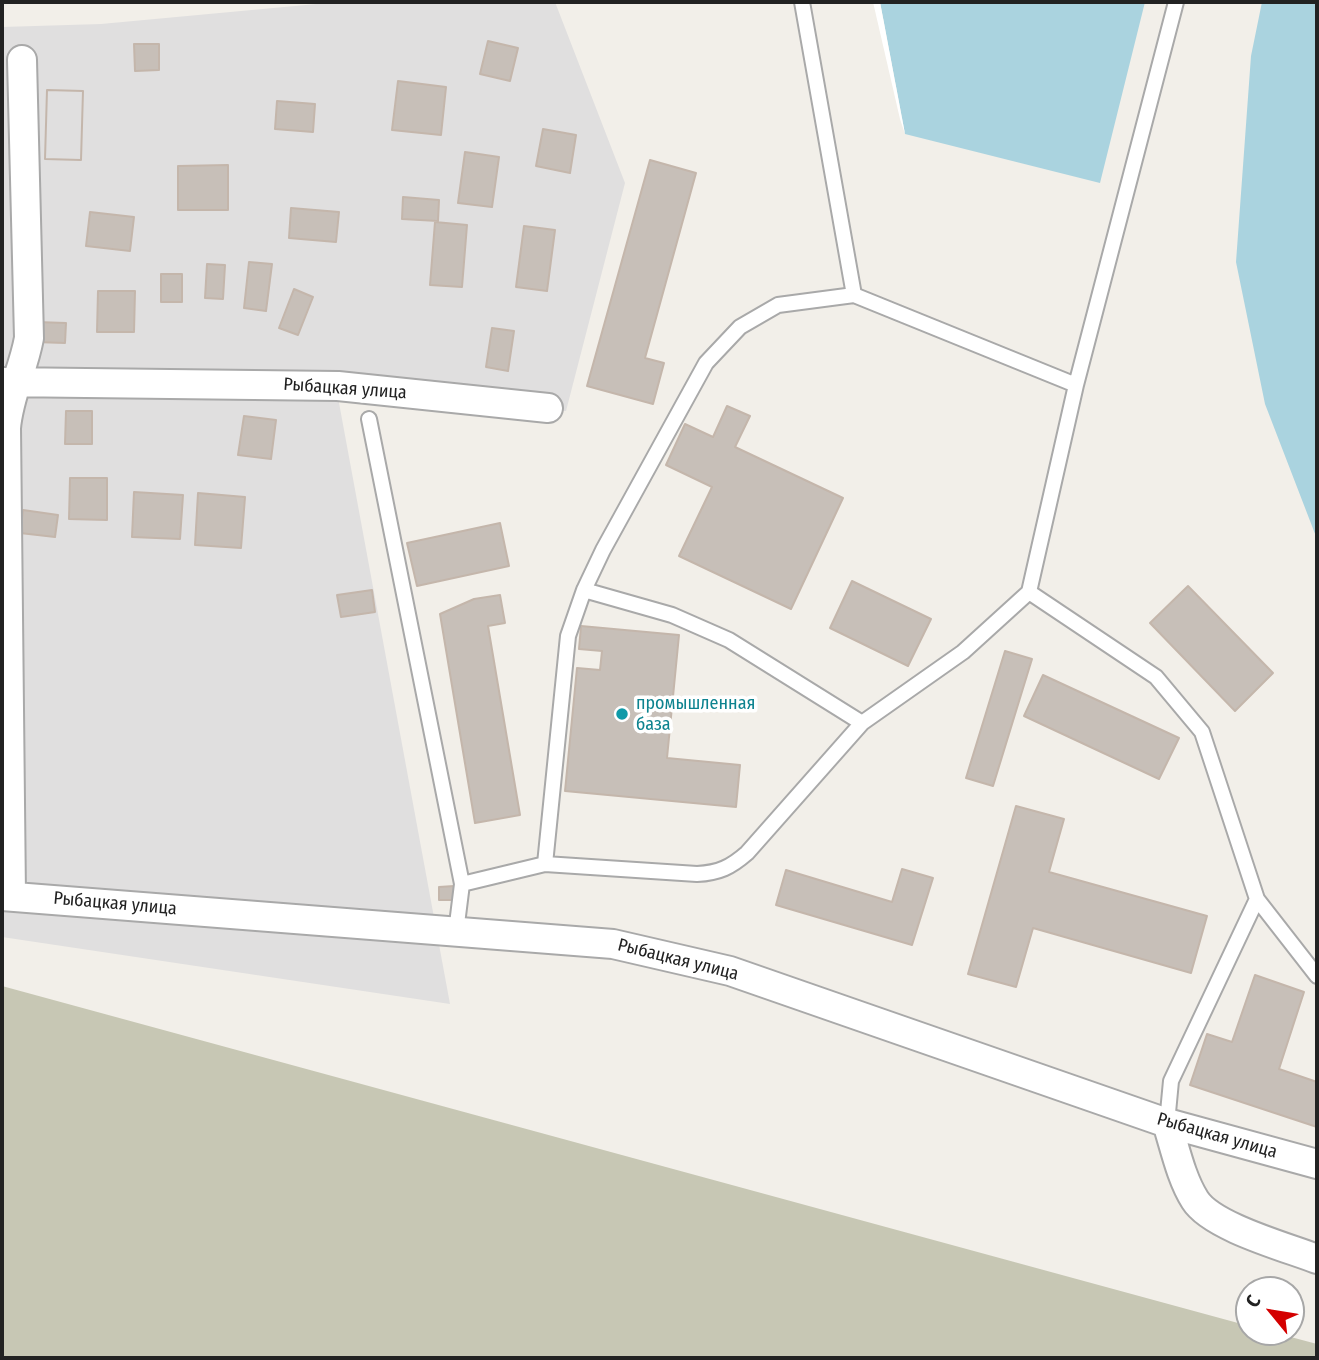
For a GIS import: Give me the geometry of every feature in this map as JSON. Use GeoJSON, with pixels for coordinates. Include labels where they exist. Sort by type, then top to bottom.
{"type":"FeatureCollection","features":[{"type":"Feature","properties":{"kind":"street","name":"Рыбацкая улица"},"geometry":{"type":"LineString","coordinates":[[22,60],[29,338],[25,361],[8,382],[6,428],[6,896],[614,943],[730,971],[1167,1123],[1317,1164]]}},
{"type":"Feature","properties":{"kind":"street","name":"Рыбацкая улица"},"geometry":{"type":"LineString","coordinates":[[8,382],[338,386],[548,408]]}},
{"type":"Feature","properties":{"kind":"street"},"geometry":{"type":"LineString","coordinates":[[1167,1123],[1188,1186],[1195,1201],[1208,1214],[1223,1223],[1317,1259]]}},
{"type":"Feature","properties":{"kind":"lane"},"geometry":{"type":"LineString","coordinates":[[803,2],[854,295]]}},
{"type":"Feature","properties":{"kind":"lane"},"geometry":{"type":"LineString","coordinates":[[462,884],[545,864],[697,874],[716,873],[733,866],[862,723],[963,652],[1029,592],[1076,385],[1176,2]]}},
{"type":"Feature","properties":{"kind":"lane"},"geometry":{"type":"LineString","coordinates":[[545,864],[568,636],[584,590],[706,363],[740,327],[778,305],[854,295],[1076,385]]}},
{"type":"Feature","properties":{"kind":"lane"},"geometry":{"type":"LineString","coordinates":[[369,419],[462,884],[456,932]]}},
{"type":"Feature","properties":{"kind":"lane"},"geometry":{"type":"LineString","coordinates":[[584,590],[672,615],[729,640],[862,723]]}},
{"type":"Feature","properties":{"kind":"lane"},"geometry":{"type":"LineString","coordinates":[[1029,592],[1156,677],[1202,732],[1256,899],[1317,976]]}},
{"type":"Feature","properties":{"kind":"lane"},"geometry":{"type":"LineString","coordinates":[[1167,1123],[1171,1081],[1256,899]]}},
{"type":"Feature","properties":{"kind":"shaded area"},"geometry":{"type":"Polygon","coordinates":[[[338,2],[555,2],[625,183],[566,411],[337,392],[450,1004],[2,937],[2,27],[101,24],[338,2]]]}},
{"type":"Feature","properties":{"kind":"shaded area"},"geometry":{"type":"Polygon","coordinates":[[[2,986],[1235,1322],[1235,1346],[1305,1346],[1305,1341],[1317,1344],[1317,1358],[2,1358],[2,986]]]}},
{"type":"Feature","properties":{"kind":"water"},"geometry":{"type":"Polygon","coordinates":[[[880,2],[1145,2],[1100,183],[905,134],[880,2]]]}},
{"type":"Feature","properties":{"kind":"water"},"geometry":{"type":"Polygon","coordinates":[[[1262,2],[1317,2],[1317,539],[1265,404],[1236,262],[1251,56],[1262,2]]]}},
{"type":"Feature","properties":{"kind":"pier"},"geometry":{"type":"Polygon","coordinates":[[[873,2],[880,2],[905,134],[900,119],[873,2]]]}},
{"type":"Feature","properties":{"kind":"building"},"geometry":{"type":"Polygon","coordinates":[[[488,41],[518,48],[510,81],[480,74],[488,41]]]}},
{"type":"Feature","properties":{"kind":"building"},"geometry":{"type":"Polygon","coordinates":[[[134,44],[159,44],[159,70],[135,71],[134,44]]]}},
{"type":"Feature","properties":{"kind":"building"},"geometry":{"type":"Polygon","coordinates":[[[398,81],[446,87],[441,135],[392,130],[398,81]]]}},
{"type":"Feature","properties":{"kind":"building"},"geometry":{"type":"Polygon","coordinates":[[[47,90],[83,91],[81,160],[45,159],[47,90]]]}},
{"type":"Feature","properties":{"kind":"building"},"geometry":{"type":"Polygon","coordinates":[[[47,90],[83,91],[81,160],[45,159],[47,90]]]}},
{"type":"Feature","properties":{"kind":"building"},"geometry":{"type":"Polygon","coordinates":[[[277,101],[315,104],[313,132],[275,129],[277,101]]]}},
{"type":"Feature","properties":{"kind":"building"},"geometry":{"type":"Polygon","coordinates":[[[543,129],[576,135],[570,173],[536,166],[543,129]]]}},
{"type":"Feature","properties":{"kind":"building"},"geometry":{"type":"Polygon","coordinates":[[[465,152],[499,157],[492,207],[458,203],[465,152]]]}},
{"type":"Feature","properties":{"kind":"building"},"geometry":{"type":"Polygon","coordinates":[[[650,160],[696,173],[645,358],[664,363],[653,404],[587,386],[650,160]]]}},
{"type":"Feature","properties":{"kind":"building"},"geometry":{"type":"Polygon","coordinates":[[[228,165],[228,210],[178,210],[178,166],[228,165]]]}},
{"type":"Feature","properties":{"kind":"building"},"geometry":{"type":"Polygon","coordinates":[[[403,197],[439,200],[438,221],[402,219],[403,197]]]}},
{"type":"Feature","properties":{"kind":"building"},"geometry":{"type":"Polygon","coordinates":[[[291,208],[339,212],[336,242],[289,238],[291,208]]]}},
{"type":"Feature","properties":{"kind":"building"},"geometry":{"type":"Polygon","coordinates":[[[90,212],[134,217],[130,251],[86,246],[90,212]]]}},
{"type":"Feature","properties":{"kind":"building"},"geometry":{"type":"Polygon","coordinates":[[[435,222],[467,225],[462,287],[430,285],[435,222]]]}},
{"type":"Feature","properties":{"kind":"building"},"geometry":{"type":"Polygon","coordinates":[[[524,226],[555,230],[547,291],[516,287],[524,226]]]}},
{"type":"Feature","properties":{"kind":"building"},"geometry":{"type":"Polygon","coordinates":[[[249,262],[272,264],[266,311],[244,308],[249,262]]]}},
{"type":"Feature","properties":{"kind":"building"},"geometry":{"type":"Polygon","coordinates":[[[207,264],[225,265],[223,299],[205,298],[207,264]]]}},
{"type":"Feature","properties":{"kind":"building"},"geometry":{"type":"Polygon","coordinates":[[[161,274],[182,274],[182,302],[161,302],[161,274]]]}},
{"type":"Feature","properties":{"kind":"building"},"geometry":{"type":"Polygon","coordinates":[[[294,289],[313,297],[298,335],[279,328],[294,289]]]}},
{"type":"Feature","properties":{"kind":"building"},"geometry":{"type":"Polygon","coordinates":[[[98,291],[135,291],[134,332],[97,332],[98,291]]]}},
{"type":"Feature","properties":{"kind":"building"},"geometry":{"type":"Polygon","coordinates":[[[36,322],[66,323],[65,343],[35,342],[36,322]]]}},
{"type":"Feature","properties":{"kind":"building"},"geometry":{"type":"Polygon","coordinates":[[[492,328],[514,331],[508,371],[486,367],[492,328]]]}},
{"type":"Feature","properties":{"kind":"building"},"geometry":{"type":"Polygon","coordinates":[[[727,406],[750,416],[735,447],[843,498],[791,609],[679,556],[712,487],[666,465],[685,424],[713,437],[727,406]]]}},
{"type":"Feature","properties":{"kind":"building"},"geometry":{"type":"Polygon","coordinates":[[[66,411],[92,411],[92,444],[65,444],[66,411]]]}},
{"type":"Feature","properties":{"kind":"building"},"geometry":{"type":"Polygon","coordinates":[[[244,416],[276,420],[271,459],[238,455],[244,416]]]}},
{"type":"Feature","properties":{"kind":"building"},"geometry":{"type":"Polygon","coordinates":[[[70,478],[107,478],[107,520],[69,519],[70,478]]]}},
{"type":"Feature","properties":{"kind":"building"},"geometry":{"type":"Polygon","coordinates":[[[134,492],[183,495],[180,539],[132,537],[134,492]]]}},
{"type":"Feature","properties":{"kind":"building"},"geometry":{"type":"Polygon","coordinates":[[[198,493],[245,497],[241,548],[195,545],[198,493]]]}},
{"type":"Feature","properties":{"kind":"building"},"geometry":{"type":"Polygon","coordinates":[[[23,510],[58,515],[55,537],[20,533],[23,510]]]}},
{"type":"Feature","properties":{"kind":"building"},"geometry":{"type":"Polygon","coordinates":[[[500,523],[509,566],[417,586],[407,543],[500,523]]]}},
{"type":"Feature","properties":{"kind":"building"},"geometry":{"type":"Polygon","coordinates":[[[852,581],[931,619],[908,666],[830,628],[852,581]]]}},
{"type":"Feature","properties":{"kind":"building"},"geometry":{"type":"Polygon","coordinates":[[[1188,586],[1273,673],[1235,711],[1150,623],[1188,586]]]}},
{"type":"Feature","properties":{"kind":"building"},"geometry":{"type":"Polygon","coordinates":[[[372,590],[375,612],[341,617],[337,595],[372,590]]]}},
{"type":"Feature","properties":{"kind":"building"},"geometry":{"type":"Polygon","coordinates":[[[500,595],[505,623],[488,626],[520,815],[475,823],[440,614],[474,599],[500,595]]]}},
{"type":"Feature","properties":{"kind":"building","name":"промышленная база"},"geometry":{"type":"Polygon","coordinates":[[[581,626],[679,635],[667,758],[740,765],[736,807],[565,791],[577,668],[600,670],[602,651],[579,649],[581,626]]]}},
{"type":"Feature","properties":{"kind":"building"},"geometry":{"type":"Polygon","coordinates":[[[1005,651],[1032,659],[993,786],[966,778],[1005,651]]]}},
{"type":"Feature","properties":{"kind":"building"},"geometry":{"type":"Polygon","coordinates":[[[1043,675],[1179,738],[1159,779],[1024,716],[1043,675]]]}},
{"type":"Feature","properties":{"kind":"building"},"geometry":{"type":"Polygon","coordinates":[[[1016,806],[1064,819],[1049,872],[1207,916],[1191,973],[1033,928],[1016,987],[968,974],[1016,806]]]}},
{"type":"Feature","properties":{"kind":"building"},"geometry":{"type":"Polygon","coordinates":[[[902,869],[933,878],[912,945],[776,905],[786,870],[892,902],[902,869]]]}},
{"type":"Feature","properties":{"kind":"building"},"geometry":{"type":"Polygon","coordinates":[[[454,886],[454,900],[439,900],[439,887],[454,886]]]}},
{"type":"Feature","properties":{"kind":"building"},"geometry":{"type":"Polygon","coordinates":[[[1255,975],[1304,992],[1279,1069],[1317,1082],[1317,1127],[1190,1085],[1207,1034],[1232,1042],[1255,975]]]}},
{"type":"Feature","properties":{"kind":"place","name":"промышленная база"},"geometry":{"type":"Point","coordinates":[622,714]}}]}
